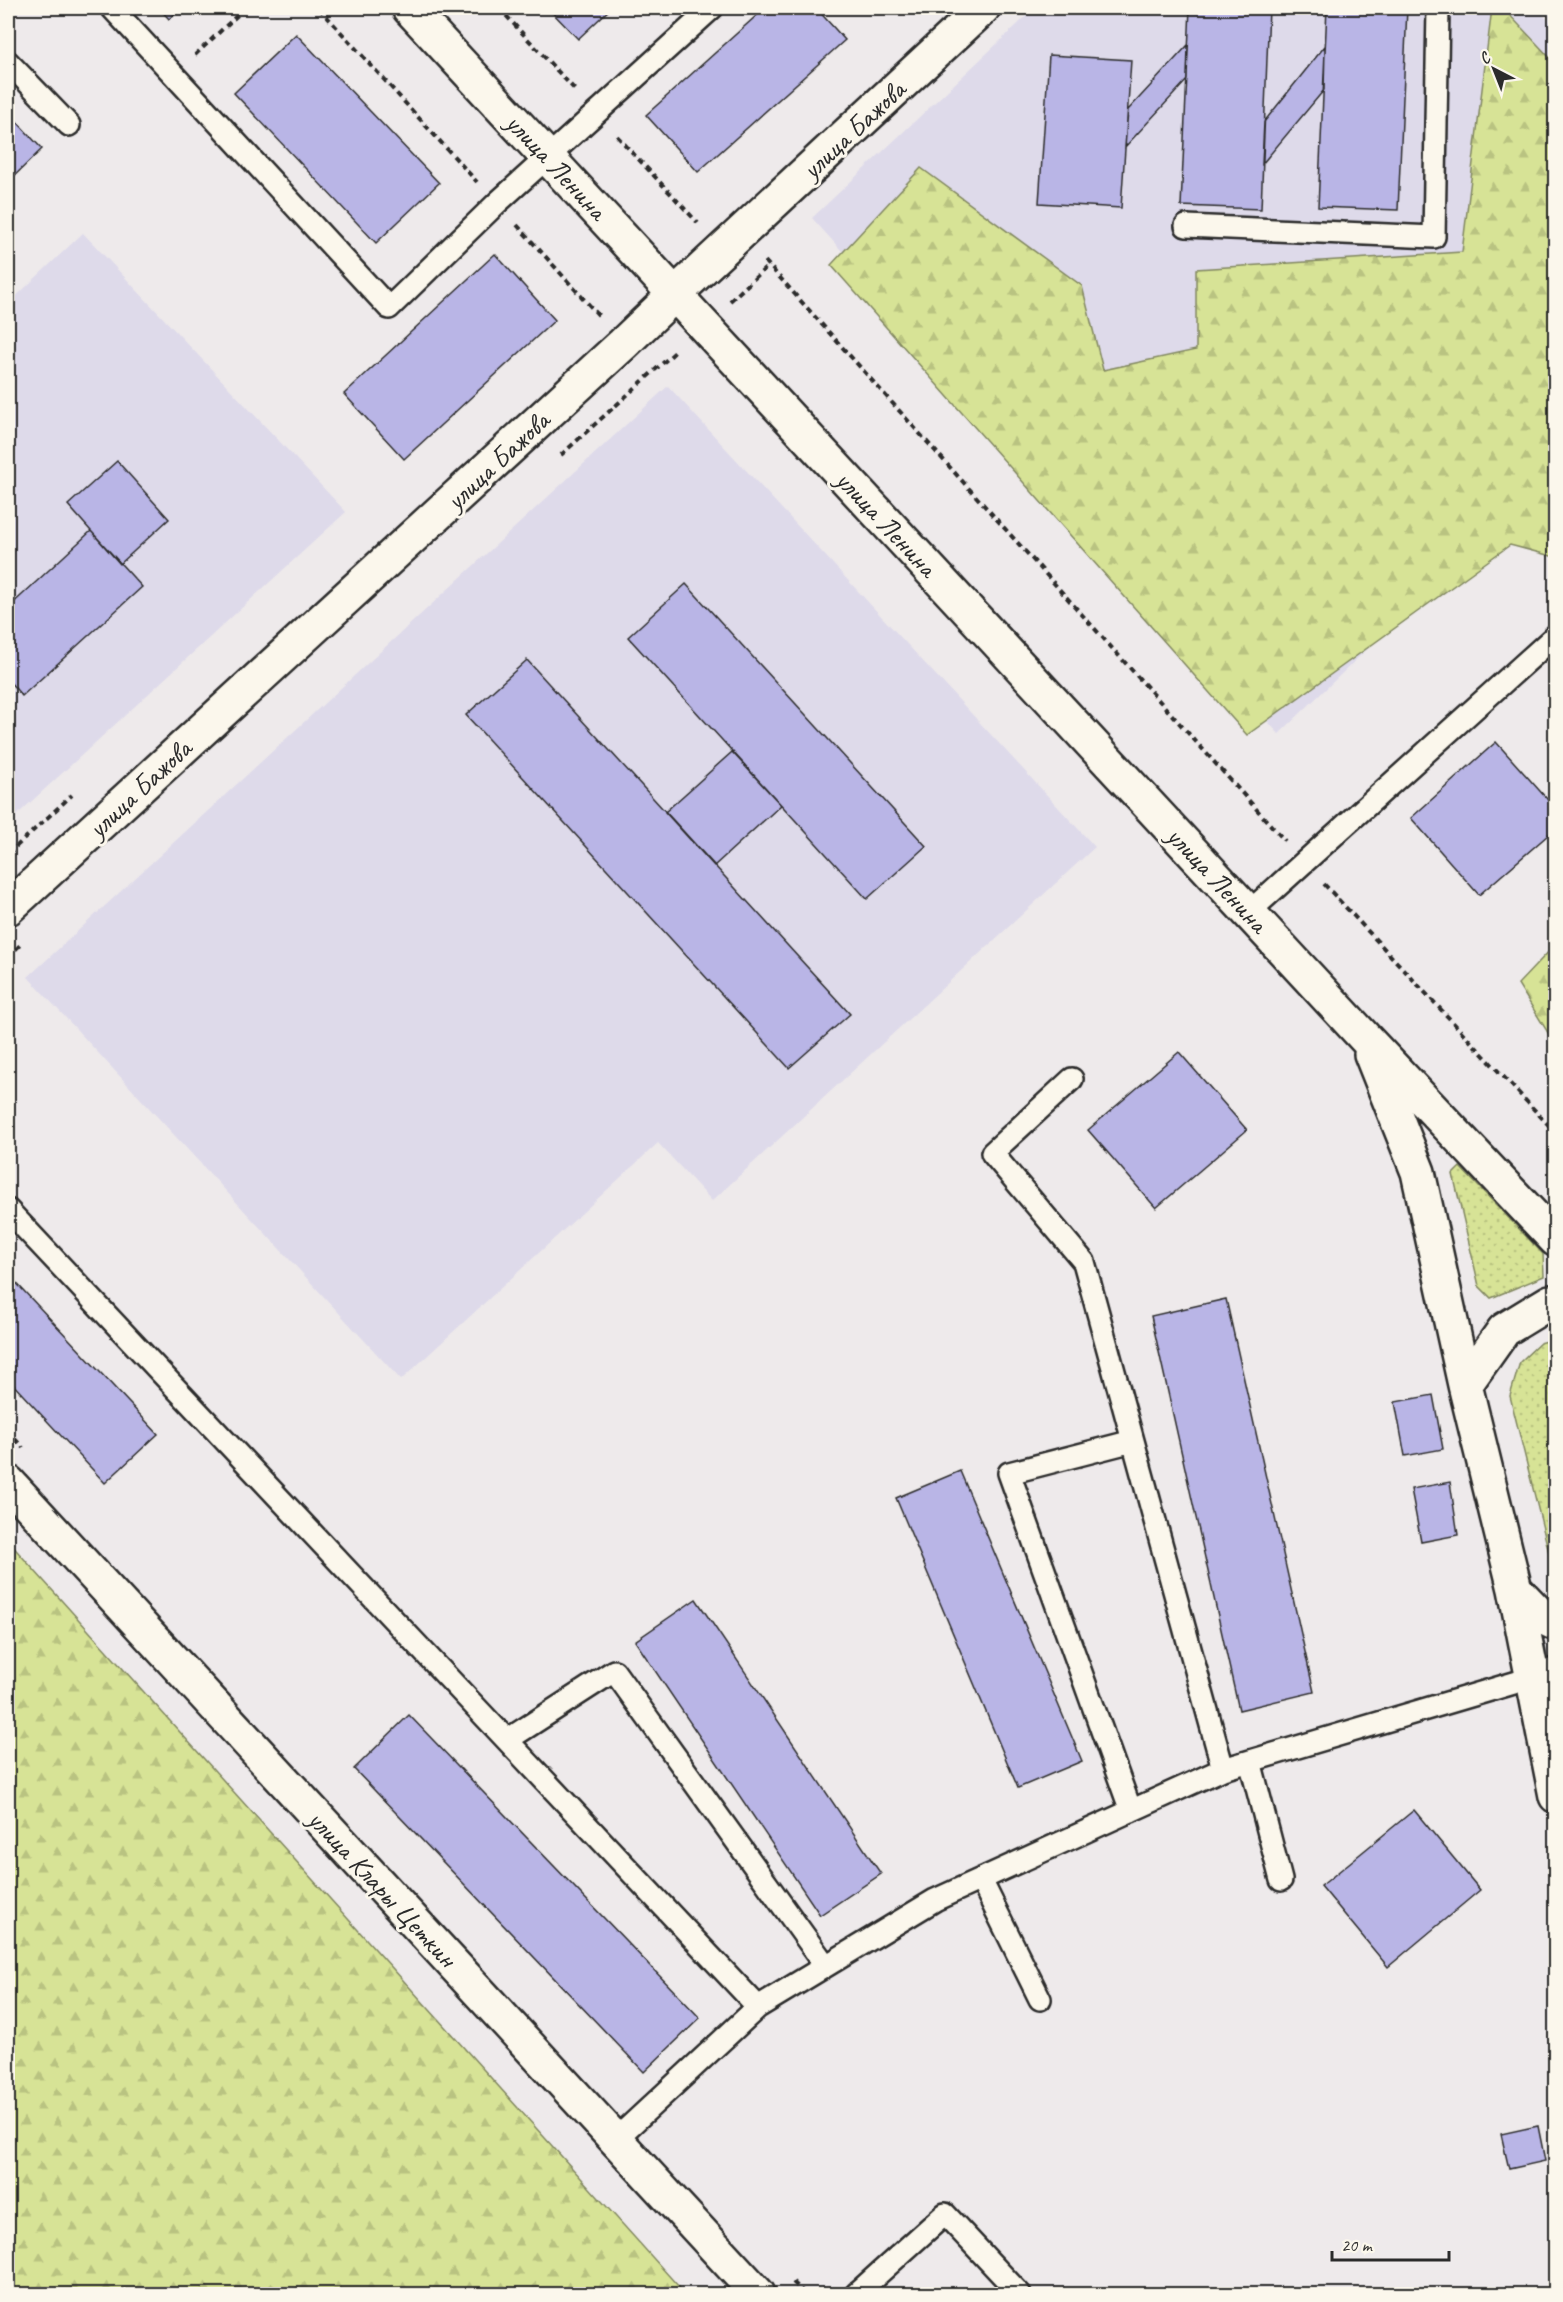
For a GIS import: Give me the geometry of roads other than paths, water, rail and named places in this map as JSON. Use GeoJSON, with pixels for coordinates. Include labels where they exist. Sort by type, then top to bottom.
{"type":"FeatureCollection","features":[{"type":"Feature","properties":{"kind":"street","name":"улица Ленина"},"geometry":{"type":"LineString","coordinates":[[409,8],[1365,1038],[1556,1240]]}},
{"type":"Feature","properties":{"kind":"street","name":"улица Бажова"},"geometry":{"type":"LineString","coordinates":[[8,908],[606,360],[983,8]]}},
{"type":"Feature","properties":{"kind":"street"},"geometry":{"type":"LineString","coordinates":[[1365,1038],[1418,1172],[1515,1589],[1543,1673],[1553,1772]]}},
{"type":"Feature","properties":{"kind":"street"},"geometry":{"type":"LineString","coordinates":[[1466,1385],[1504,1330],[1550,1302],[1556,1303]]}},
{"type":"Feature","properties":{"kind":"street","name":"улица Клары Цеткин"},"geometry":{"type":"LineString","coordinates":[[8,1482],[758,2295]]}},
{"type":"Feature","properties":{"kind":"street"},"geometry":{"type":"LineString","coordinates":[[1515,1589],[1542,1617],[1556,1624]]}},
{"type":"Feature","properties":{"kind":"lane"},"geometry":{"type":"LineString","coordinates":[[112,8],[389,308],[548,157],[712,8]]}},
{"type":"Feature","properties":{"kind":"lane"},"geometry":{"type":"LineString","coordinates":[[1186,226],[1434,237],[1438,8]]}},
{"type":"Feature","properties":{"kind":"lane"},"geometry":{"type":"LineString","coordinates":[[8,62],[69,125]]}},
{"type":"Feature","properties":{"kind":"lane"},"geometry":{"type":"LineString","coordinates":[[1249,912],[1556,634]]}},
{"type":"Feature","properties":{"kind":"lane"},"geometry":{"type":"LineString","coordinates":[[1072,1078],[992,1154],[1084,1262],[1223,1769]]}},
{"type":"Feature","properties":{"kind":"lane"},"geometry":{"type":"LineString","coordinates":[[8,1210],[758,2007]]}},
{"type":"Feature","properties":{"kind":"lane"},"geometry":{"type":"LineString","coordinates":[[1131,1811],[1009,1473],[1133,1441]]}},
{"type":"Feature","properties":{"kind":"lane"},"geometry":{"type":"LineString","coordinates":[[507,1740],[614,1671],[826,1966]]}},
{"type":"Feature","properties":{"kind":"lane"},"geometry":{"type":"LineString","coordinates":[[616,2139],[758,2007],[935,1900],[1223,1769],[1543,1673]]}},
{"type":"Feature","properties":{"kind":"lane"},"geometry":{"type":"LineString","coordinates":[[1250,1761],[1281,1880]]}},
{"type":"Feature","properties":{"kind":"lane"},"geometry":{"type":"LineString","coordinates":[[981,1880],[1040,1999]]}},
{"type":"Feature","properties":{"kind":"lane"},"geometry":{"type":"LineString","coordinates":[[856,2295],[945,2214],[1020,2295]]}}]}
